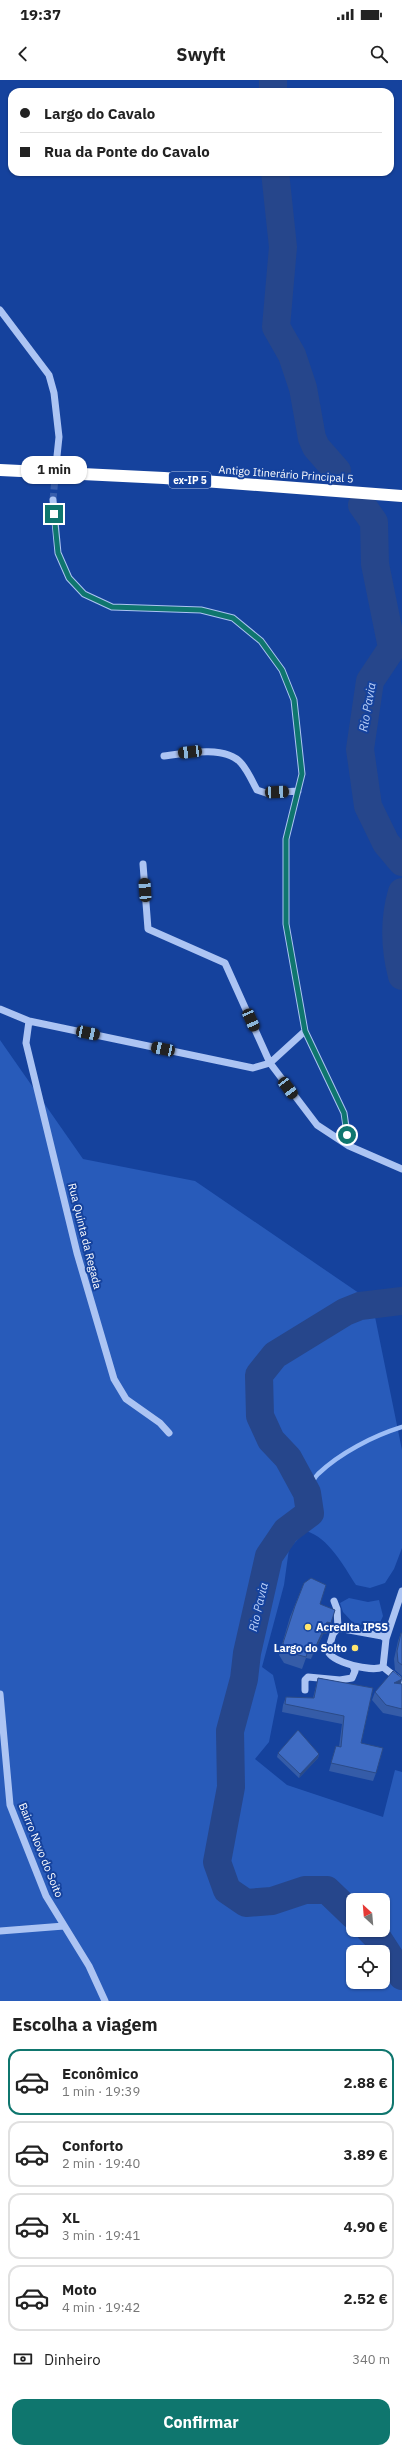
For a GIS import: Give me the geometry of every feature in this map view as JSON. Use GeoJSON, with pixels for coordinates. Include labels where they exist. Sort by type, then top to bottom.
{"type":"FeatureCollection","features":[{"type":"Feature","properties":{"kind":"highway","name":"Antigo Itinerário Principal 5"},"geometry":{"type":"LineString","coordinates":[[0,470],[164,478],[402,495]]}},
{"type":"Feature","properties":{"kind":"street"},"geometry":{"type":"LineString","coordinates":[[0,310],[49,375],[54,393],[58,430],[57,456]]}},
{"type":"Feature","properties":{"kind":"street"},"geometry":{"type":"LineString","coordinates":[[53,500],[58,553],[69,578],[84,594],[112,607],[201,610],[233,618],[261,641],[282,670],[294,700],[302,774],[286,839],[286,924],[305,1031],[344,1113],[349,1146]]}},
{"type":"Feature","properties":{"kind":"street"},"geometry":{"type":"LineString","coordinates":[[164,756],[203,751],[230,755],[241,762],[257,790],[266,793],[298,791]]}},
{"type":"Feature","properties":{"kind":"street"},"geometry":{"type":"LineString","coordinates":[[143,864],[148,929],[225,963],[270,1063],[317,1125],[349,1146],[402,1168]]}},
{"type":"Feature","properties":{"kind":"street"},"geometry":{"type":"LineString","coordinates":[[0,1009],[29,1021],[253,1068],[270,1063],[305,1031]]}},
{"type":"Feature","properties":{"kind":"street","name":"Rua Quinta da Regada"},"geometry":{"type":"LineString","coordinates":[[29,1021],[26,1043],[77,1253],[114,1379],[126,1400],[160,1423],[169,1433]]}},
{"type":"Feature","properties":{"kind":"street"},"geometry":{"type":"LineString","coordinates":[[383,1667],[386,1639],[402,1591]]}},
{"type":"Feature","properties":{"kind":"street"},"geometry":{"type":"LineString","coordinates":[[334,1601],[337,1609],[338,1628],[333,1634],[328,1651],[329,1655],[354,1666],[376,1669],[383,1667]]}},
{"type":"Feature","properties":{"kind":"street"},"geometry":{"type":"LineString","coordinates":[[338,1628],[382,1636],[386,1639]]}},
{"type":"Feature","properties":{"kind":"street"},"geometry":{"type":"LineString","coordinates":[[305,1690],[305,1680],[308,1677],[340,1680],[352,1678],[355,1671],[354,1666]]}},
{"type":"Feature","properties":{"kind":"street"},"geometry":{"type":"LineString","coordinates":[[383,1667],[402,1682]]}},
{"type":"Feature","properties":{"kind":"street","name":"Bairro Novo do Soito"},"geometry":{"type":"LineString","coordinates":[[0,1694],[10,1805],[46,1896],[89,1966],[105,2001]]}},
{"type":"Feature","properties":{"kind":"street"},"geometry":{"type":"LineString","coordinates":[[0,1931],[64,1926]]}},
{"type":"Feature","properties":{"kind":"shaded area"},"geometry":{"type":"Polygon","coordinates":[[[0,1040],[83,1159],[195,1181],[372,1302],[402,1450],[402,1548],[394,1569],[385,1583],[370,1588],[356,1585],[335,1553],[322,1540],[306,1531],[289,1549],[284,1585],[262,1667],[273,1675],[278,1696],[269,1742],[255,1759],[287,1785],[383,1817],[395,1770],[402,1772],[402,2001],[0,2001],[0,1040]]]}},
{"type":"Feature","properties":{"kind":"shaded area"},"geometry":{"type":"Polygon","coordinates":[[[349,1598],[368,1602],[379,1600],[383,1616],[379,1625],[370,1623],[356,1626],[343,1612],[340,1603],[349,1598]]]}},
{"type":"Feature","properties":{"kind":"building","name":"Acredita IPSS"},"geometry":{"type":"Polygon","coordinates":[[[311,1578],[326,1585],[320,1604],[335,1610],[331,1623],[327,1622],[315,1648],[309,1646],[306,1657],[288,1652],[283,1643],[304,1583],[311,1578]]]}},
{"type":"Feature","properties":{"kind":"building"},"geometry":{"type":"Polygon","coordinates":[[[401,1633],[402,1665],[398,1662],[397,1651],[401,1633]]]}},
{"type":"Feature","properties":{"kind":"building"},"geometry":{"type":"Polygon","coordinates":[[[393,1671],[402,1678],[394,1683],[402,1684],[402,1709],[386,1705],[375,1692],[393,1671]]]}},
{"type":"Feature","properties":{"kind":"building"},"geometry":{"type":"Polygon","coordinates":[[[318,1678],[373,1688],[361,1743],[383,1748],[376,1773],[331,1763],[336,1746],[341,1747],[344,1716],[285,1704],[286,1697],[314,1698],[318,1678]]]}},
{"type":"Feature","properties":{"kind":"building"},"geometry":{"type":"Polygon","coordinates":[[[298,1730],[319,1754],[300,1774],[278,1753],[298,1730]]]}},
{"type":"Feature","properties":{"kind":"waterway"},"geometry":{"type":"LineString","coordinates":[[273,80],[273,88]]}},
{"type":"Feature","properties":{"kind":"waterway"},"geometry":{"type":"LineString","coordinates":[[275,176],[283,247],[276,327],[292,355],[303,388],[312,438],[316,447],[337,471]]}},
{"type":"Feature","properties":{"kind":"waterway","name":"Rio Pavia"},"geometry":{"type":"LineString","coordinates":[[362,505],[374,522],[375,564],[392,648],[370,681],[360,749],[368,806],[386,843],[402,862]]}},
{"type":"Feature","properties":{"kind":"waterway","name":"Rio Pavia"},"geometry":{"type":"LineString","coordinates":[[402,892],[399,902],[396,934],[402,976]]}},
{"type":"Feature","properties":{"kind":"waterway","name":"Rio Pavia"},"geometry":{"type":"LineString","coordinates":[[346,1908],[327,1890],[305,1890],[272,1901],[246,1903],[227,1890],[217,1862],[231,1787],[230,1731],[244,1679],[247,1653],[269,1556],[286,1531],[310,1513],[307,1493],[288,1458],[271,1440],[260,1416],[259,1375],[275,1355],[345,1312],[360,1306],[402,1301]]}},
{"type":"Feature","properties":{"kind":"waterway"},"geometry":{"type":"LineString","coordinates":[[307,1493],[316,1476],[336,1459],[368,1440],[402,1427]]}},
{"type":"Feature","properties":{"kind":"waterway","name":"Rio Pavia"},"geometry":{"type":"LineString","coordinates":[[377,1937],[402,1976]]}},
{"type":"Feature","properties":{"kind":"tunnel"},"geometry":{"type":"LineString","coordinates":[[53,500],[57,456]]}},
{"type":"Feature","properties":{"kind":"place","name":"Acredita IPSS"},"geometry":{"type":"Point","coordinates":[308,1627]}},
{"type":"Feature","properties":{"kind":"place","name":"Largo do Soito"},"geometry":{"type":"Point","coordinates":[355,1648]}},
{"type":"Feature","properties":{"kind":"route"},"geometry":{"type":"LineString","coordinates":[[54,514],[58,553],[69,578],[84,594],[112,607],[201,610],[233,618],[261,641],[282,670],[294,700],[302,774],[286,839],[286,924],[305,1031],[344,1113],[347,1135]]}}]}
